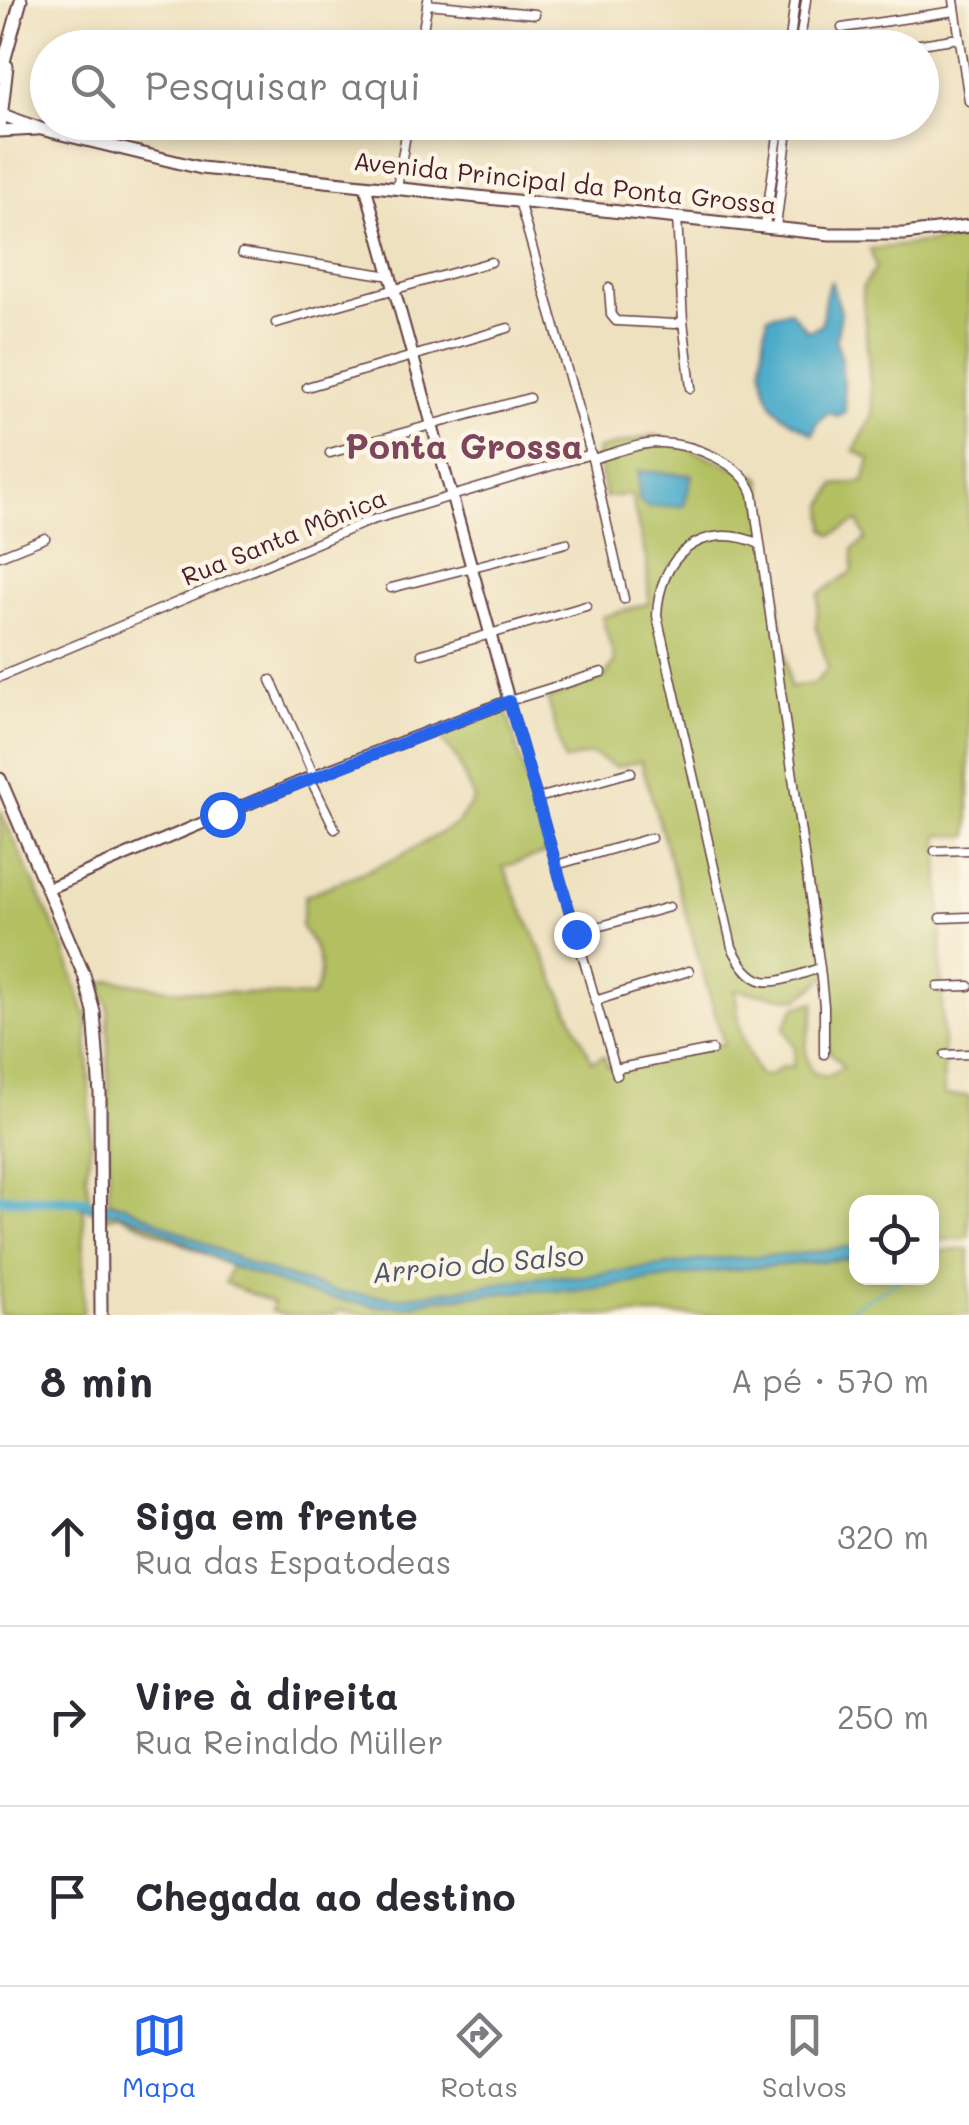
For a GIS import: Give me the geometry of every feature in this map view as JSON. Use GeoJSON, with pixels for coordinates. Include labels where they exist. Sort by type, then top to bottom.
{"type":"FeatureCollection","features":[{"type":"Feature","properties":{"kind":"main road"},"geometry":{"type":"LineString","coordinates":[[0,76],[21,0]]}},
{"type":"Feature","properties":{"kind":"main road"},"geometry":{"type":"LineString","coordinates":[[1,122],[7,57]]}},
{"type":"Feature","properties":{"kind":"main road","name":"Avenida Principal da Ponta Grossa"},"geometry":{"type":"LineString","coordinates":[[1,122],[30,127]]}},
{"type":"Feature","properties":{"kind":"main road","name":"Avenida Principal da Ponta Grossa"},"geometry":{"type":"LineString","coordinates":[[86,140],[201,168],[830,234],[904,234],[969,226]]}},
{"type":"Feature","properties":{"kind":"main road"},"geometry":{"type":"LineString","coordinates":[[0,779],[84,974],[94,1012],[100,1094],[100,1315]]}},
{"type":"Feature","properties":{"kind":"street"},"geometry":{"type":"LineString","coordinates":[[792,30],[796,0]]}},
{"type":"Feature","properties":{"kind":"street"},"geometry":{"type":"LineString","coordinates":[[802,30],[806,0]]}},
{"type":"Feature","properties":{"kind":"street"},"geometry":{"type":"LineString","coordinates":[[954,0],[969,101]]}},
{"type":"Feature","properties":{"kind":"street"},"geometry":{"type":"LineString","coordinates":[[423,30],[427,2],[535,14]]}},
{"type":"Feature","properties":{"kind":"street"},"geometry":{"type":"LineString","coordinates":[[842,28],[956,12]]}},
{"type":"Feature","properties":{"kind":"street"},"geometry":{"type":"LineString","coordinates":[[939,41],[959,38]]}},
{"type":"Feature","properties":{"kind":"street"},"geometry":{"type":"LineString","coordinates":[[397,188],[405,140]]}},
{"type":"Feature","properties":{"kind":"street"},"geometry":{"type":"LineString","coordinates":[[770,227],[778,140]]}},
{"type":"Feature","properties":{"kind":"street"},"geometry":{"type":"LineString","coordinates":[[770,227],[786,140]]}},
{"type":"Feature","properties":{"kind":"street"},"geometry":{"type":"LineString","coordinates":[[366,184],[616,1072],[712,1050]]}},
{"type":"Feature","properties":{"kind":"street"},"geometry":{"type":"LineString","coordinates":[[519,200],[591,457],[624,599]]}},
{"type":"Feature","properties":{"kind":"street"},"geometry":{"type":"LineString","coordinates":[[677,217],[691,388]]}},
{"type":"Feature","properties":{"kind":"street"},"geometry":{"type":"LineString","coordinates":[[242,253],[392,276]]}},
{"type":"Feature","properties":{"kind":"street"},"geometry":{"type":"LineString","coordinates":[[276,323],[491,262]]}},
{"type":"Feature","properties":{"kind":"street"},"geometry":{"type":"LineString","coordinates":[[610,288],[611,315],[616,322],[683,321]]}},
{"type":"Feature","properties":{"kind":"street"},"geometry":{"type":"LineString","coordinates":[[307,387],[508,328]]}},
{"type":"Feature","properties":{"kind":"street"},"geometry":{"type":"LineString","coordinates":[[330,454],[529,398]]}},
{"type":"Feature","properties":{"kind":"street","name":"Rua Santa Mônica"},"geometry":{"type":"LineString","coordinates":[[0,677],[369,520],[591,457],[663,442],[719,460],[737,469],[749,482],[760,544],[820,968],[824,1054]]}},
{"type":"Feature","properties":{"kind":"street"},"geometry":{"type":"LineString","coordinates":[[760,544],[728,534],[699,542],[676,558],[660,582],[657,616],[732,946],[748,974],[763,981],[776,982],[820,968]]}},
{"type":"Feature","properties":{"kind":"street"},"geometry":{"type":"LineString","coordinates":[[0,556],[45,538]]}},
{"type":"Feature","properties":{"kind":"street"},"geometry":{"type":"LineString","coordinates":[[391,588],[566,544]]}},
{"type":"Feature","properties":{"kind":"street"},"geometry":{"type":"LineString","coordinates":[[422,654],[586,606]]}},
{"type":"Feature","properties":{"kind":"street"},"geometry":{"type":"LineString","coordinates":[[49,888],[312,777],[509,701],[602,672]]}},
{"type":"Feature","properties":{"kind":"street"},"geometry":{"type":"LineString","coordinates":[[271,680],[335,829]]}},
{"type":"Feature","properties":{"kind":"street"},"geometry":{"type":"LineString","coordinates":[[538,798],[632,772]]}},
{"type":"Feature","properties":{"kind":"street"},"geometry":{"type":"LineString","coordinates":[[556,865],[651,838]]}},
{"type":"Feature","properties":{"kind":"street"},"geometry":{"type":"LineString","coordinates":[[935,851],[969,850]]}},
{"type":"Feature","properties":{"kind":"street"},"geometry":{"type":"LineString","coordinates":[[576,934],[668,906]]}},
{"type":"Feature","properties":{"kind":"street"},"geometry":{"type":"LineString","coordinates":[[941,918],[969,917]]}},
{"type":"Feature","properties":{"kind":"street"},"geometry":{"type":"LineString","coordinates":[[595,1001],[690,972]]}},
{"type":"Feature","properties":{"kind":"street"},"geometry":{"type":"LineString","coordinates":[[941,986],[969,986]]}},
{"type":"Feature","properties":{"kind":"street"},"geometry":{"type":"LineString","coordinates":[[945,1055],[969,1054]]}},
{"type":"Feature","properties":{"kind":"green space"},"geometry":{"type":"Polygon","coordinates":[[[969,238],[969,836],[939,835],[944,1095],[969,1096],[969,1237],[939,1240],[939,1195],[849,1195],[849,1247],[576,1277],[549,1276],[398,1298],[338,1292],[251,1265],[109,1200],[108,1004],[98,985],[112,980],[175,990],[312,997],[320,969],[316,952],[301,926],[305,896],[395,859],[458,823],[474,799],[456,758],[439,736],[506,709],[546,853],[503,867],[592,1061],[604,1056],[608,1067],[724,1044],[641,761],[616,767],[591,754],[564,761],[548,699],[605,677],[615,661],[602,617],[649,603],[647,563],[631,495],[605,497],[596,450],[654,435],[761,478],[790,688],[815,683],[828,668],[816,626],[819,594],[853,571],[853,549],[866,539],[858,521],[832,535],[825,529],[824,505],[835,485],[864,482],[870,459],[854,451],[873,415],[862,288],[876,268],[870,249],[969,238]],[[830,974],[798,999],[735,990],[742,1034],[760,1076],[771,1075],[782,1066],[793,1067],[795,1048],[784,1028],[795,1007],[815,1002],[806,1044],[812,1072],[827,1077],[843,1067],[828,1049],[830,974]]]}},
{"type":"Feature","properties":{"kind":"green space"},"geometry":{"type":"Polygon","coordinates":[[[0,810],[64,948],[87,1019],[89,1198],[77,1197],[73,1203],[83,1208],[84,1213],[83,1315],[0,1315],[0,810]]]}},
{"type":"Feature","properties":{"kind":"green space"},"geometry":{"type":"Polygon","coordinates":[[[104,1211],[120,1212],[151,1224],[231,1266],[120,1215],[105,1218],[104,1211]]]}},
{"type":"Feature","properties":{"kind":"green space"},"geometry":{"type":"Polygon","coordinates":[[[969,1249],[969,1315],[373,1315],[338,1310],[335,1315],[286,1315],[271,1311],[273,1303],[225,1283],[231,1266],[310,1294],[376,1306],[406,1307],[434,1299],[534,1290],[573,1291],[849,1259],[849,1285],[939,1285],[939,1251],[969,1249]]]}},
{"type":"Feature","properties":{"kind":"water"},"geometry":{"type":"Polygon","coordinates":[[[831,282],[841,311],[836,340],[845,412],[839,416],[827,413],[813,434],[773,405],[763,373],[764,338],[768,316],[789,310],[808,331],[821,325],[831,282]]]}},
{"type":"Feature","properties":{"kind":"water"},"geometry":{"type":"Polygon","coordinates":[[[638,471],[692,475],[684,506],[647,507],[639,500],[638,471]]]}},
{"type":"Feature","properties":{"kind":"water"},"geometry":{"type":"Polygon","coordinates":[[[77,1197],[124,1205],[251,1265],[338,1292],[398,1298],[549,1276],[576,1277],[849,1247],[849,1259],[573,1291],[534,1290],[434,1299],[406,1307],[376,1306],[310,1294],[231,1266],[151,1224],[72,1203],[77,1197]]]}},
{"type":"Feature","properties":{"kind":"waterway","name":"Arroio do Salso"},"geometry":{"type":"LineString","coordinates":[[0,1198],[85,1201]]}},
{"type":"Feature","properties":{"kind":"waterway"},"geometry":{"type":"LineString","coordinates":[[839,1315],[891,1285]]}},
{"type":"Feature","properties":{"kind":"district","name":"Ponta Grossa"},"geometry":{"type":"Point","coordinates":[464,447]}},
{"type":"Feature","properties":{"kind":"route"},"geometry":{"type":"LineString","coordinates":[[222,814],[509,701],[576,934]]}}]}
